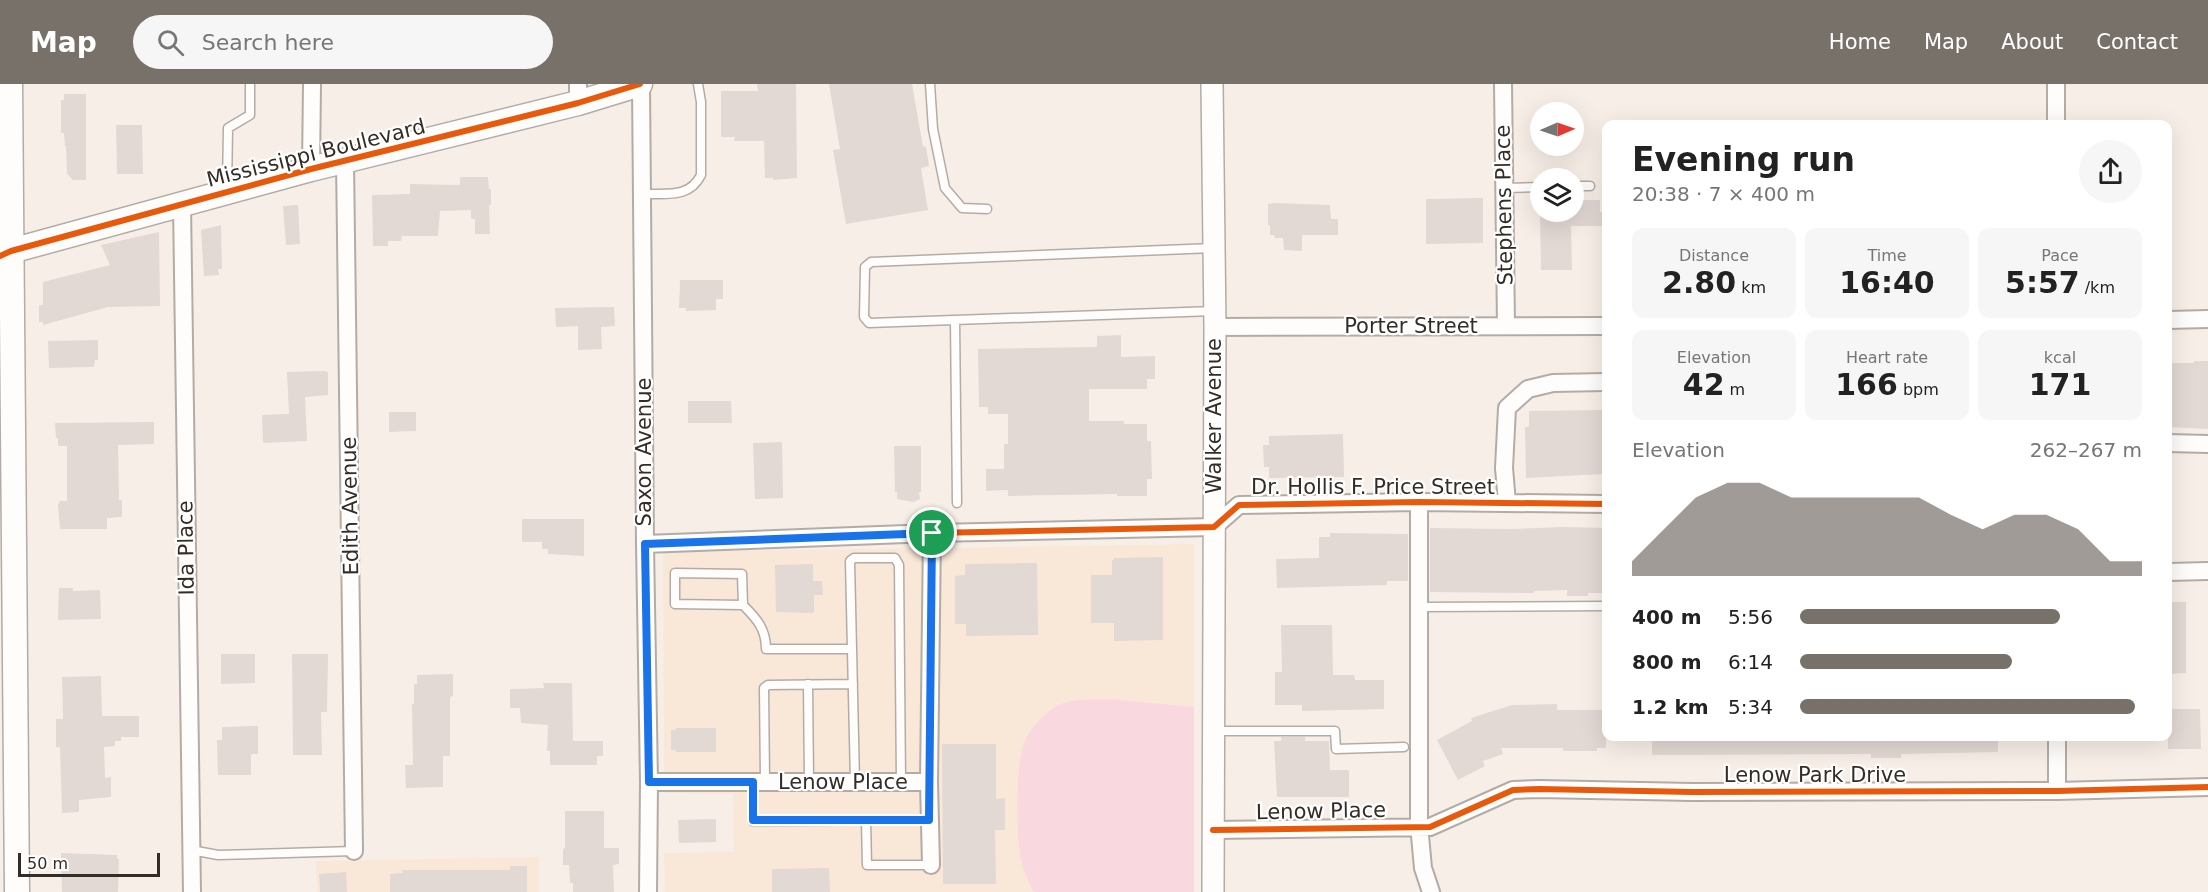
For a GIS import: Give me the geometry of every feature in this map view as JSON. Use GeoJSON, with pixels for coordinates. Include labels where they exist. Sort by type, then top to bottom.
{"type":"FeatureCollection","features":[{"type":"Feature","properties":{"kind":"main road","name":"Mississippi Boulevard"},"geometry":{"type":"LineString","coordinates":[[4,253],[345,161],[578,94],[641,84]]}},
{"type":"Feature","properties":{"kind":"main road"},"geometry":{"type":"LineString","coordinates":[[13,85],[5,169],[4,253],[7,547],[17,892]]}},
{"type":"Feature","properties":{"kind":"street"},"geometry":{"type":"LineString","coordinates":[[311,169],[312,84]]}},
{"type":"Feature","properties":{"kind":"street","name":"Saxon Avenue"},"geometry":{"type":"LineString","coordinates":[[641,84],[649,782],[648,892]]}},
{"type":"Feature","properties":{"kind":"street","name":"Walker Avenue"},"geometry":{"type":"LineString","coordinates":[[1212,84],[1215,319],[1213,892]]}},
{"type":"Feature","properties":{"kind":"street","name":"Stephens Place"},"geometry":{"type":"LineString","coordinates":[[1503,84],[1506,326]]}},
{"type":"Feature","properties":{"kind":"street"},"geometry":{"type":"LineString","coordinates":[[2056,84],[2056,120]]}},
{"type":"Feature","properties":{"kind":"street","name":"Edith Avenue"},"geometry":{"type":"LineString","coordinates":[[345,161],[354,851]]}},
{"type":"Feature","properties":{"kind":"street","name":"Ida Place"},"geometry":{"type":"LineString","coordinates":[[182,204],[192,892]]}},
{"type":"Feature","properties":{"kind":"street","name":"Porter Street"},"geometry":{"type":"LineString","coordinates":[[1215,319],[1602,326]]}},
{"type":"Feature","properties":{"kind":"street"},"geometry":{"type":"LineString","coordinates":[[2172,320],[2208,319]]}},
{"type":"Feature","properties":{"kind":"street"},"geometry":{"type":"LineString","coordinates":[[1507,503],[1504,468],[1507,408],[1528,389],[1554,383],[1602,382]]}},
{"type":"Feature","properties":{"kind":"street"},"geometry":{"type":"LineString","coordinates":[[2172,444],[2208,444]]}},
{"type":"Feature","properties":{"kind":"street"},"geometry":{"type":"LineString","coordinates":[[1419,502],[1423,868],[1431,892]]}},
{"type":"Feature","properties":{"kind":"street","name":"Dr. Hollis F. Price Street"},"geometry":{"type":"LineString","coordinates":[[1214,526],[1239,505],[1419,502],[1602,504]]}},
{"type":"Feature","properties":{"kind":"street"},"geometry":{"type":"LineString","coordinates":[[645,544],[932,533],[1214,526]]}},
{"type":"Feature","properties":{"kind":"street"},"geometry":{"type":"LineString","coordinates":[[931,865],[929,782],[932,533]]}},
{"type":"Feature","properties":{"kind":"street"},"geometry":{"type":"LineString","coordinates":[[2172,572],[2208,571]]}},
{"type":"Feature","properties":{"kind":"street"},"geometry":{"type":"LineString","coordinates":[[2057,741],[2057,791]]}},
{"type":"Feature","properties":{"kind":"street","name":"Lenow Place"},"geometry":{"type":"LineString","coordinates":[[649,782],[929,782]]}},
{"type":"Feature","properties":{"kind":"street","name":"Lenow Park Drive"},"geometry":{"type":"LineString","coordinates":[[1424,826],[1513,790],[2057,791],[2208,787]]}},
{"type":"Feature","properties":{"kind":"street","name":"Lenow Place"},"geometry":{"type":"LineString","coordinates":[[1213,830],[1424,826]]}},
{"type":"Feature","properties":{"kind":"lane"},"geometry":{"type":"LineString","coordinates":[[227,192],[228,128],[250,115],[250,84]]}},
{"type":"Feature","properties":{"kind":"lane"},"geometry":{"type":"LineString","coordinates":[[643,194],[686,192],[696,185],[701,175],[701,102],[698,84]]}},
{"type":"Feature","properties":{"kind":"lane"},"geometry":{"type":"LineString","coordinates":[[930,84],[933,129],[945,188],[962,208],[987,209]]}},
{"type":"Feature","properties":{"kind":"lane"},"geometry":{"type":"LineString","coordinates":[[1584,186],[1590,186]]}},
{"type":"Feature","properties":{"kind":"lane"},"geometry":{"type":"LineString","coordinates":[[1504,188],[1530,187]]}},
{"type":"Feature","properties":{"kind":"lane"},"geometry":{"type":"LineString","coordinates":[[1213,248],[871,262],[866,267],[864,317],[869,323],[955,320],[1215,319]]}},
{"type":"Feature","properties":{"kind":"lane"},"geometry":{"type":"LineString","coordinates":[[955,320],[957,503]]}},
{"type":"Feature","properties":{"kind":"lane"},"geometry":{"type":"LineString","coordinates":[[855,782],[850,561],[854,558],[895,558],[899,565],[901,782]]}},
{"type":"Feature","properties":{"kind":"lane"},"geometry":{"type":"LineString","coordinates":[[743,605],[675,604],[675,573],[742,574],[743,605],[758,620],[766,635],[766,649],[852,649]]}},
{"type":"Feature","properties":{"kind":"lane"},"geometry":{"type":"LineString","coordinates":[[1419,607],[1602,606]]}},
{"type":"Feature","properties":{"kind":"lane"},"geometry":{"type":"LineString","coordinates":[[808,684],[809,782]]}},
{"type":"Feature","properties":{"kind":"lane"},"geometry":{"type":"LineString","coordinates":[[852,684],[768,685],[764,688],[759,782],[753,820],[929,820]]}},
{"type":"Feature","properties":{"kind":"lane"},"geometry":{"type":"LineString","coordinates":[[1213,730],[1335,731],[1336,749],[1404,747]]}},
{"type":"Feature","properties":{"kind":"lane"},"geometry":{"type":"LineString","coordinates":[[867,821],[867,865],[931,865]]}},
{"type":"Feature","properties":{"kind":"lane"},"geometry":{"type":"LineString","coordinates":[[191,850],[218,855],[354,851]]}},
{"type":"Feature","properties":{"kind":"shaded area"},"geometry":{"type":"Polygon","coordinates":[[[1194,544],[1194,892],[665,892],[664,853],[734,852],[733,794],[664,793],[663,552],[1194,544]]]}},
{"type":"Feature","properties":{"kind":"shaded area"},"geometry":{"type":"Polygon","coordinates":[[[1109,699],[1194,707],[1194,892],[1034,892],[1026,876],[1020,855],[1017,801],[1022,749],[1026,738],[1042,717],[1061,704],[1081,700],[1109,699]]]}},
{"type":"Feature","properties":{"kind":"shaded area"},"geometry":{"type":"Polygon","coordinates":[[[539,857],[539,892],[317,892],[316,861],[539,857]]]}},
{"type":"Feature","properties":{"kind":"building"},"geometry":{"type":"Polygon","coordinates":[[[757,84],[796,84],[797,178],[773,180],[773,178],[765,178],[764,141],[734,141],[735,137],[721,137],[721,91],[758,91],[757,84]]]}},
{"type":"Feature","properties":{"kind":"building"},"geometry":{"type":"Polygon","coordinates":[[[829,84],[912,84],[923,147],[926,146],[929,166],[921,168],[928,210],[846,224],[833,150],[840,149],[829,84]]]}},
{"type":"Feature","properties":{"kind":"building"},"geometry":{"type":"Polygon","coordinates":[[[64,94],[86,94],[86,180],[73,180],[67,174],[66,146],[64,133],[61,133],[61,100],[64,100],[64,94]]]}},
{"type":"Feature","properties":{"kind":"building"},"geometry":{"type":"Polygon","coordinates":[[[116,125],[142,125],[143,174],[117,174],[116,125]]]}},
{"type":"Feature","properties":{"kind":"building"},"geometry":{"type":"Polygon","coordinates":[[[460,177],[488,177],[489,189],[491,189],[490,234],[475,234],[475,219],[471,219],[471,210],[440,211],[438,236],[402,236],[401,241],[388,241],[388,246],[373,246],[372,195],[410,194],[410,184],[460,185],[460,177]]]}},
{"type":"Feature","properties":{"kind":"building"},"geometry":{"type":"Polygon","coordinates":[[[1483,198],[1483,243],[1426,244],[1426,199],[1483,198]]]}},
{"type":"Feature","properties":{"kind":"building"},"geometry":{"type":"Polygon","coordinates":[[[1584,200],[1600,200],[1602,226],[1571,226],[1572,270],[1541,270],[1540,222],[1584,222],[1584,200]]]}},
{"type":"Feature","properties":{"kind":"building"},"geometry":{"type":"Polygon","coordinates":[[[1268,204],[1330,205],[1331,219],[1338,219],[1338,235],[1302,235],[1302,251],[1284,250],[1283,238],[1270,235],[1270,225],[1268,225],[1268,204]]]}},
{"type":"Feature","properties":{"kind":"building"},"geometry":{"type":"Polygon","coordinates":[[[298,205],[300,244],[286,245],[283,206],[298,205]]]}},
{"type":"Feature","properties":{"kind":"building"},"geometry":{"type":"Polygon","coordinates":[[[221,225],[222,269],[218,269],[219,275],[204,276],[201,230],[221,225]]]}},
{"type":"Feature","properties":{"kind":"building"},"geometry":{"type":"Polygon","coordinates":[[[159,232],[160,306],[108,307],[43,325],[43,322],[39,322],[39,305],[43,305],[43,282],[110,265],[101,245],[159,232]]]}},
{"type":"Feature","properties":{"kind":"building"},"geometry":{"type":"Polygon","coordinates":[[[680,280],[723,280],[723,299],[716,299],[716,310],[686,311],[686,308],[679,308],[680,280]]]}},
{"type":"Feature","properties":{"kind":"building"},"geometry":{"type":"Polygon","coordinates":[[[614,307],[615,326],[601,327],[602,349],[578,350],[578,326],[556,327],[555,308],[614,307]]]}},
{"type":"Feature","properties":{"kind":"building"},"geometry":{"type":"Polygon","coordinates":[[[1121,335],[1121,357],[1155,356],[1155,379],[1147,379],[1147,389],[1089,389],[1089,421],[1124,421],[1124,424],[1147,424],[1147,441],[1151,441],[1152,479],[1147,479],[1147,496],[1117,496],[1117,494],[1008,496],[1008,490],[986,491],[986,469],[1004,469],[1004,444],[1008,444],[1008,414],[988,414],[988,407],[979,407],[978,349],[1097,347],[1097,336],[1121,335]]]}},
{"type":"Feature","properties":{"kind":"building"},"geometry":{"type":"Polygon","coordinates":[[[98,340],[98,360],[95,360],[94,367],[49,368],[48,341],[98,340]]]}},
{"type":"Feature","properties":{"kind":"building"},"geometry":{"type":"Polygon","coordinates":[[[2194,361],[2208,361],[2208,429],[2172,427],[2172,363],[2194,363],[2194,361]]]}},
{"type":"Feature","properties":{"kind":"building"},"geometry":{"type":"Polygon","coordinates":[[[287,372],[328,372],[328,395],[305,397],[307,441],[263,443],[262,415],[289,414],[287,372]]]}},
{"type":"Feature","properties":{"kind":"building"},"geometry":{"type":"Polygon","coordinates":[[[688,401],[731,401],[732,423],[688,423],[688,401]]]}},
{"type":"Feature","properties":{"kind":"building"},"geometry":{"type":"Polygon","coordinates":[[[1602,410],[1602,474],[1526,478],[1525,427],[1529,427],[1529,411],[1602,410]]]}},
{"type":"Feature","properties":{"kind":"building"},"geometry":{"type":"Polygon","coordinates":[[[389,412],[416,412],[416,431],[389,432],[389,412]]]}},
{"type":"Feature","properties":{"kind":"building"},"geometry":{"type":"Polygon","coordinates":[[[154,422],[154,444],[118,445],[119,500],[122,500],[122,517],[107,518],[107,529],[60,529],[58,505],[60,501],[67,501],[67,446],[58,446],[55,423],[154,422]]]}},
{"type":"Feature","properties":{"kind":"building"},"geometry":{"type":"Polygon","coordinates":[[[1343,434],[1344,477],[1269,478],[1269,467],[1264,467],[1263,445],[1269,445],[1269,436],[1343,434]]]}},
{"type":"Feature","properties":{"kind":"building"},"geometry":{"type":"Polygon","coordinates":[[[782,442],[783,498],[755,499],[753,443],[782,442]]]}},
{"type":"Feature","properties":{"kind":"building"},"geometry":{"type":"Polygon","coordinates":[[[894,446],[921,446],[921,492],[919,492],[920,499],[914,502],[897,499],[894,446]]]}},
{"type":"Feature","properties":{"kind":"building"},"geometry":{"type":"Polygon","coordinates":[[[522,519],[584,519],[584,556],[548,554],[548,549],[542,549],[542,542],[522,542],[522,519]]]}},
{"type":"Feature","properties":{"kind":"building"},"geometry":{"type":"Polygon","coordinates":[[[1430,528],[1602,528],[1602,593],[1567,596],[1567,590],[1534,591],[1534,593],[1430,592],[1430,528]]]}},
{"type":"Feature","properties":{"kind":"building"},"geometry":{"type":"Polygon","coordinates":[[[1330,533],[1408,534],[1408,581],[1387,581],[1387,585],[1277,588],[1276,559],[1319,558],[1319,537],[1330,537],[1330,533]]]}},
{"type":"Feature","properties":{"kind":"building"},"geometry":{"type":"Polygon","coordinates":[[[1163,557],[1163,640],[1114,641],[1114,623],[1091,623],[1091,575],[1112,575],[1114,558],[1163,557]]]}},
{"type":"Feature","properties":{"kind":"building"},"geometry":{"type":"Polygon","coordinates":[[[1037,563],[1038,635],[966,636],[966,624],[955,624],[955,576],[965,575],[965,564],[1037,563]]]}},
{"type":"Feature","properties":{"kind":"building"},"geometry":{"type":"Polygon","coordinates":[[[813,564],[813,581],[822,581],[823,595],[814,595],[814,613],[776,612],[775,565],[813,564]]]}},
{"type":"Feature","properties":{"kind":"building"},"geometry":{"type":"Polygon","coordinates":[[[59,588],[73,588],[73,591],[100,590],[101,619],[58,620],[59,588]]]}},
{"type":"Feature","properties":{"kind":"building"},"geometry":{"type":"Polygon","coordinates":[[[2172,602],[2186,602],[2186,673],[2172,674],[2172,602]]]}},
{"type":"Feature","properties":{"kind":"building"},"geometry":{"type":"Polygon","coordinates":[[[1281,625],[1332,625],[1333,675],[1354,675],[1355,680],[1384,680],[1384,709],[1302,711],[1302,705],[1275,705],[1275,672],[1282,672],[1281,625]]]}},
{"type":"Feature","properties":{"kind":"building"},"geometry":{"type":"Polygon","coordinates":[[[221,654],[255,654],[255,683],[221,684],[221,654]]]}},
{"type":"Feature","properties":{"kind":"building"},"geometry":{"type":"Polygon","coordinates":[[[292,654],[328,654],[327,712],[321,712],[322,755],[293,755],[292,654]]]}},
{"type":"Feature","properties":{"kind":"building"},"geometry":{"type":"Polygon","coordinates":[[[453,674],[453,696],[450,697],[450,756],[443,756],[443,787],[406,788],[405,765],[413,765],[412,704],[414,704],[414,684],[417,684],[417,675],[453,674]]]}},
{"type":"Feature","properties":{"kind":"building"},"geometry":{"type":"Polygon","coordinates":[[[101,676],[102,716],[139,716],[139,737],[121,737],[121,741],[115,741],[115,746],[104,747],[105,778],[111,777],[111,797],[79,800],[79,812],[62,813],[60,747],[56,747],[56,719],[63,719],[62,677],[101,676]]]}},
{"type":"Feature","properties":{"kind":"building"},"geometry":{"type":"Polygon","coordinates":[[[543,683],[572,683],[573,741],[603,741],[603,756],[597,756],[597,765],[550,765],[550,751],[547,751],[548,725],[521,723],[520,708],[510,708],[510,689],[544,688],[543,683]]]}},
{"type":"Feature","properties":{"kind":"building"},"geometry":{"type":"Polygon","coordinates":[[[1557,704],[1557,710],[1602,710],[1602,741],[1606,741],[1606,748],[1597,748],[1597,751],[1563,751],[1563,748],[1501,748],[1503,754],[1483,761],[1485,766],[1458,780],[1437,740],[1472,721],[1471,718],[1512,705],[1557,704]]]}},
{"type":"Feature","properties":{"kind":"building"},"geometry":{"type":"Polygon","coordinates":[[[2172,709],[2200,709],[2201,749],[2168,749],[2168,741],[2172,741],[2172,709]]]}},
{"type":"Feature","properties":{"kind":"building"},"geometry":{"type":"Polygon","coordinates":[[[258,726],[258,754],[251,754],[251,775],[218,775],[217,740],[222,740],[222,727],[258,726]]]}},
{"type":"Feature","properties":{"kind":"building"},"geometry":{"type":"Polygon","coordinates":[[[676,728],[716,728],[716,752],[671,750],[671,730],[676,730],[676,728]]]}},
{"type":"Feature","properties":{"kind":"building"},"geometry":{"type":"Polygon","coordinates":[[[1281,737],[1305,737],[1305,741],[1329,741],[1330,770],[1349,770],[1349,797],[1277,797],[1274,741],[1281,741],[1281,737]]]}},
{"type":"Feature","properties":{"kind":"building"},"geometry":{"type":"Polygon","coordinates":[[[1652,741],[1998,741],[1998,752],[1901,754],[1901,758],[1871,758],[1871,754],[1652,755],[1652,741]]]}},
{"type":"Feature","properties":{"kind":"building"},"geometry":{"type":"Polygon","coordinates":[[[942,744],[996,744],[996,799],[1005,798],[1005,830],[995,830],[996,884],[943,884],[942,744]]]}},
{"type":"Feature","properties":{"kind":"building"},"geometry":{"type":"Polygon","coordinates":[[[565,811],[604,811],[604,848],[619,848],[619,864],[613,865],[614,892],[573,892],[569,865],[563,865],[565,811]]]}},
{"type":"Feature","properties":{"kind":"building"},"geometry":{"type":"Polygon","coordinates":[[[716,819],[716,842],[679,843],[678,820],[716,819]]]}},
{"type":"Feature","properties":{"kind":"building"},"geometry":{"type":"Polygon","coordinates":[[[61,853],[117,855],[119,859],[118,892],[62,892],[61,853]]]}},
{"type":"Feature","properties":{"kind":"building"},"geometry":{"type":"Polygon","coordinates":[[[510,866],[527,866],[527,892],[390,892],[390,874],[403,873],[402,870],[510,870],[510,866]]]}},
{"type":"Feature","properties":{"kind":"building"},"geometry":{"type":"Polygon","coordinates":[[[829,868],[830,892],[772,892],[772,869],[829,868]]]}},
{"type":"Feature","properties":{"kind":"building"},"geometry":{"type":"Polygon","coordinates":[[[346,872],[347,892],[320,892],[319,874],[346,872]]]}},
{"type":"Feature","properties":{"kind":"cycle path"},"geometry":{"type":"LineString","coordinates":[[0,256],[11,251],[311,169],[578,103],[640,84]]}},
{"type":"Feature","properties":{"kind":"cycle path"},"geometry":{"type":"LineString","coordinates":[[645,544],[932,533],[1214,527],[1239,505],[1419,502],[1602,504]]}},
{"type":"Feature","properties":{"kind":"cycle path"},"geometry":{"type":"LineString","coordinates":[[1213,830],[1430,827],[1513,790],[2057,791],[2208,787]]}},
{"type":"Feature","properties":{"kind":"route"},"geometry":{"type":"LineString","coordinates":[[932,533],[929,820],[753,820],[753,782],[649,782],[645,544],[932,533]]}}]}
